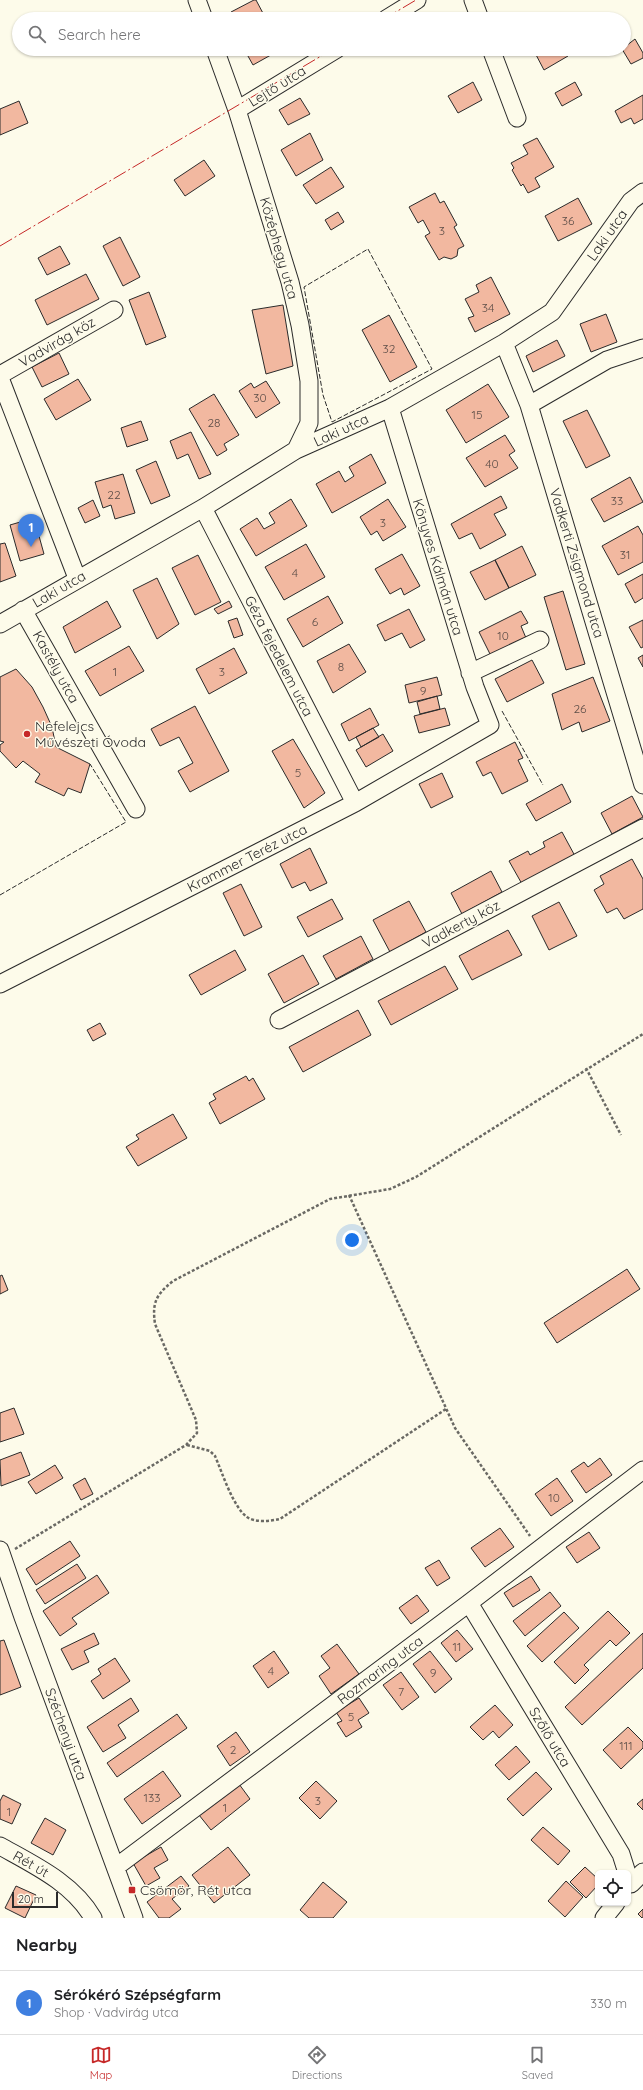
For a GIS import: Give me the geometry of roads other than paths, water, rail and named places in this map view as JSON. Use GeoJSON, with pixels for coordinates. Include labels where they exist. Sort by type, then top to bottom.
{"type":"FeatureCollection","features":[{"type":"Feature","properties":{"kind":"street"},"geometry":{"type":"LineString","coordinates":[[197,0],[201,12]]}},
{"type":"Feature","properties":{"kind":"street"},"geometry":{"type":"LineString","coordinates":[[397,12],[417,0]]}},
{"type":"Feature","properties":{"kind":"street"},"geometry":{"type":"LineString","coordinates":[[473,0],[477,12]]}},
{"type":"Feature","properties":{"kind":"street","name":"Középhegy utca"},"geometry":{"type":"LineString","coordinates":[[218,56],[237,110],[290,282],[303,346],[309,381],[309,423],[296,450]]}},
{"type":"Feature","properties":{"kind":"street","name":"Lejtő utca"},"geometry":{"type":"LineString","coordinates":[[237,110],[326,56]]}},
{"type":"Feature","properties":{"kind":"street"},"geometry":{"type":"LineString","coordinates":[[494,56],[517,118]]}},
{"type":"Feature","properties":{"kind":"street","name":"Laki utca"},"geometry":{"type":"LineString","coordinates":[[0,624],[77,578],[203,508],[296,450],[390,408],[504,343],[552,312],[631,201],[643,192]]}},
{"type":"Feature","properties":{"kind":"street","name":"Vadvirág köz"},"geometry":{"type":"LineString","coordinates":[[0,375],[114,310]]}},
{"type":"Feature","properties":{"kind":"street","name":"Vadkerti Zsigmond utca"},"geometry":{"type":"LineString","coordinates":[[504,343],[529,405],[643,785]]}},
{"type":"Feature","properties":{"kind":"street"},"geometry":{"type":"LineString","coordinates":[[529,405],[607,360],[643,348]]}},
{"type":"Feature","properties":{"kind":"street"},"geometry":{"type":"LineString","coordinates":[[0,378],[77,578]]}},
{"type":"Feature","properties":{"kind":"street","name":"Könyves Kálmán utca"},"geometry":{"type":"LineString","coordinates":[[390,408],[470,673],[490,725]]}},
{"type":"Feature","properties":{"kind":"street","name":"Géza fejedelem utca"},"geometry":{"type":"LineString","coordinates":[[203,508],[355,803]]}},
{"type":"Feature","properties":{"kind":"street","name":"Kastély utca"},"geometry":{"type":"LineString","coordinates":[[23,610],[136,809]]}},
{"type":"Feature","properties":{"kind":"street"},"geometry":{"type":"LineString","coordinates":[[470,673],[540,640]]}},
{"type":"Feature","properties":{"kind":"street","name":"Krammer Teréz utca"},"geometry":{"type":"LineString","coordinates":[[0,984],[355,803],[490,725]]}},
{"type":"Feature","properties":{"kind":"street","name":"Vadkerty köz"},"geometry":{"type":"LineString","coordinates":[[278,1020],[643,828]]}},
{"type":"Feature","properties":{"kind":"street","name":"Rozmaring utca"},"geometry":{"type":"LineString","coordinates":[[116,1867],[469,1603],[643,1470]]}},
{"type":"Feature","properties":{"kind":"street","name":"Széchenyi utca"},"geometry":{"type":"LineString","coordinates":[[1,1553],[23,1617],[134,1918]]}},
{"type":"Feature","properties":{"kind":"street","name":"Szőlő utca"},"geometry":{"type":"LineString","coordinates":[[469,1603],[621,1854],[626,1870]]}},
{"type":"Feature","properties":{"kind":"street","name":"Rét út"},"geometry":{"type":"LineString","coordinates":[[0,1846],[50,1874],[86,1905],[93,1918]]}},
{"type":"Feature","properties":{"kind":"street"},"geometry":{"type":"LineString","coordinates":[[631,1879],[643,1872]]}},
{"type":"Feature","properties":{"kind":"street"},"geometry":{"type":"LineString","coordinates":[[604,1918],[614,1906]]}},
{"type":"Feature","properties":{"kind":"place","name":"Sérókéró Szépségfarm"},"geometry":{"type":"Point","coordinates":[31,547]}},
{"type":"Feature","properties":{"kind":"place","name":"Nefelejcs Művészeti Óvoda"},"geometry":{"type":"Point","coordinates":[27,734]}},
{"type":"Feature","properties":{"kind":"place","name":"Csömör, Rét utca"},"geometry":{"type":"Point","coordinates":[132,1890]}}]}
